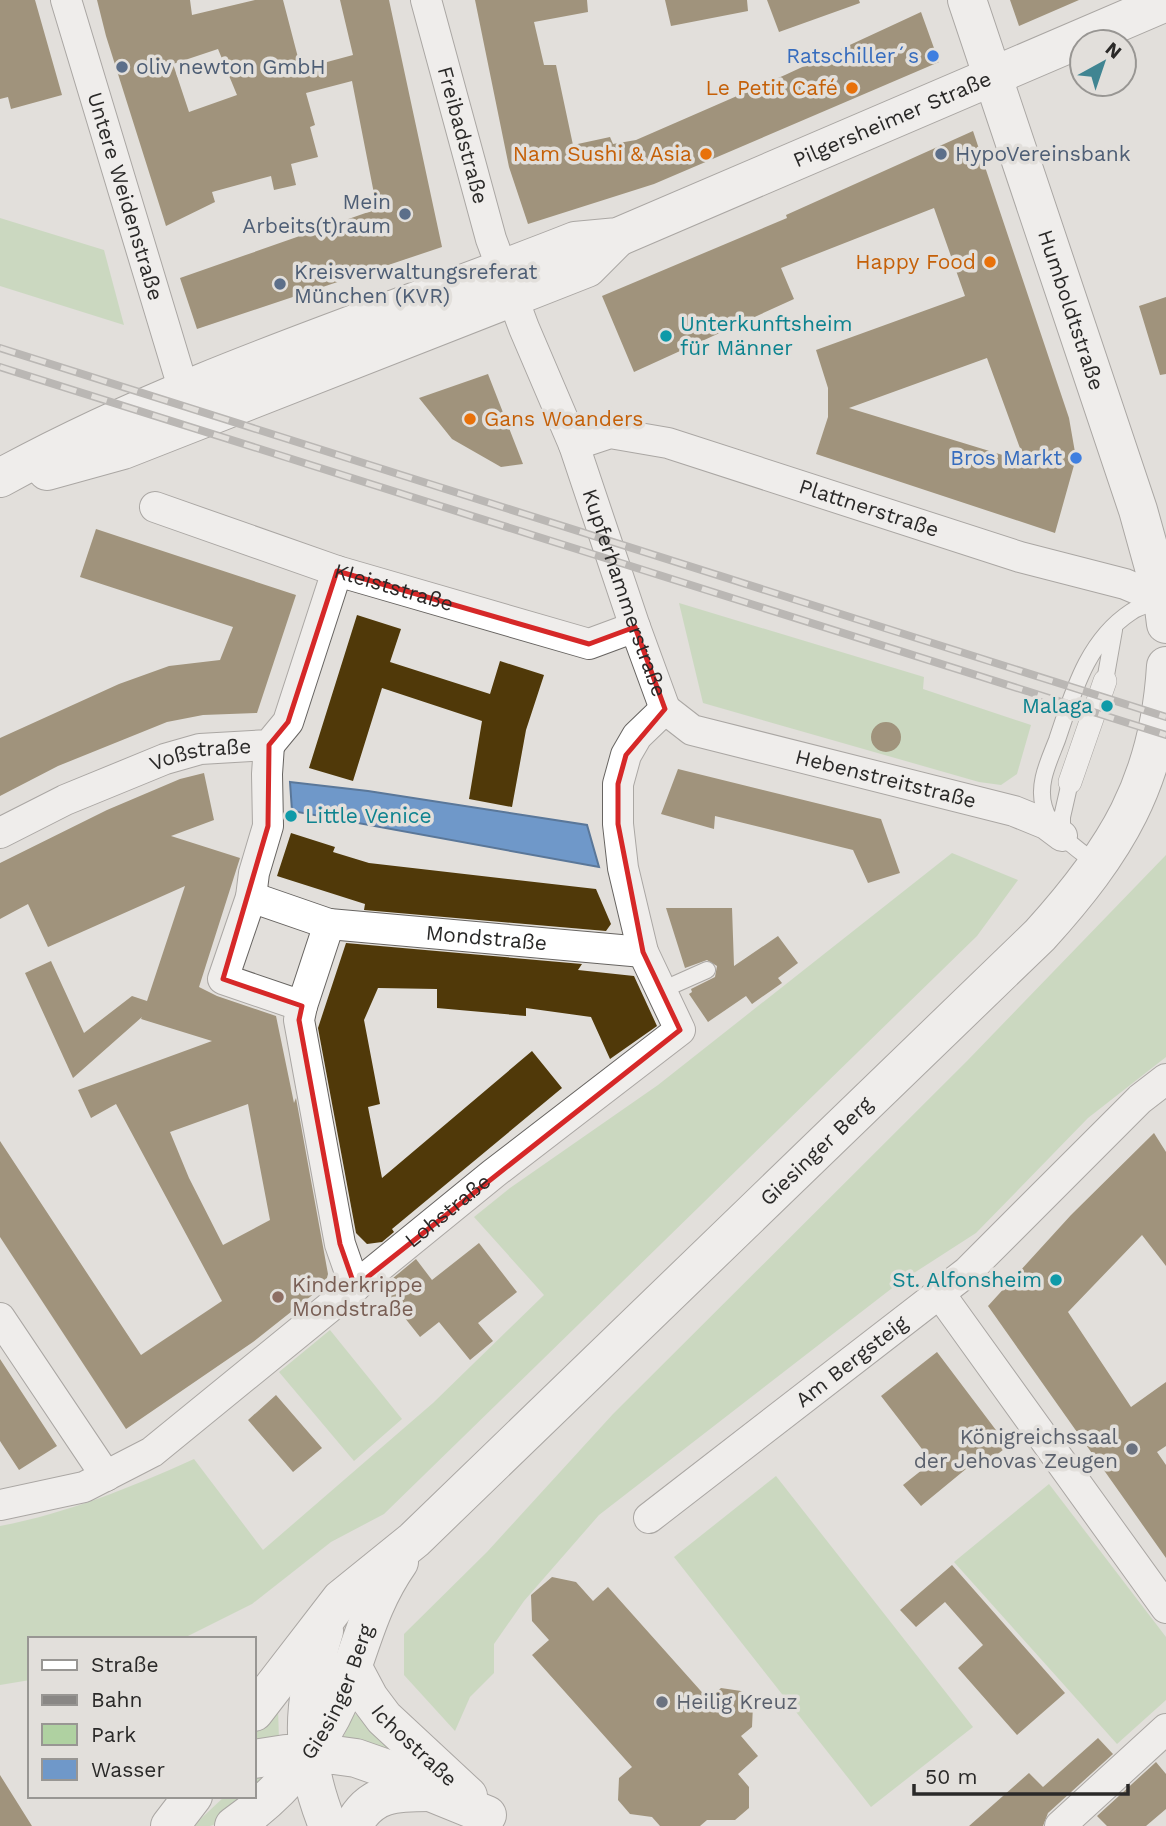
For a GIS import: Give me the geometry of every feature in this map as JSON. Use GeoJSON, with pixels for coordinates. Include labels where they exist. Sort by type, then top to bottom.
{"type":"FeatureCollection","features":[{"type":"Feature","properties":{"kind":"main road","name":"Humboldtstraße"},"geometry":{"type":"LineString","coordinates":[[967,0],[1139,510],[1164,612]]}},
{"type":"Feature","properties":{"kind":"main road","name":"Pilgersheimer Straße"},"geometry":{"type":"LineString","coordinates":[[0,478],[66,442],[507,284],[575,241],[618,237],[1166,2]]}},
{"type":"Feature","properties":{"kind":"main road","name":"Pilgersheimer Straße"},"geometry":{"type":"LineString","coordinates":[[0,484],[123,450],[209,392]]}},
{"type":"Feature","properties":{"kind":"main road","name":"Giesinger Berg"},"geometry":{"type":"LineString","coordinates":[[261,1701],[329,1612],[361,1581],[414,1540],[1040,934],[1080,890],[1118,835],[1145,778],[1159,722],[1166,666]]}},
{"type":"Feature","properties":{"kind":"main road","name":"Giesinger Berg"},"geometry":{"type":"LineString","coordinates":[[308,1754],[329,1721],[383,1585],[414,1540]]}},
{"type":"Feature","properties":{"kind":"main road","name":"Giesinger Berg"},"geometry":{"type":"LineString","coordinates":[[308,1754],[305,1717],[314,1664],[329,1612]]}},
{"type":"Feature","properties":{"kind":"main road","name":"Ichostraße"},"geometry":{"type":"LineString","coordinates":[[352,1666],[369,1698],[384,1718],[495,1820]]}},
{"type":"Feature","properties":{"kind":"main road","name":"Ichostraße"},"geometry":{"type":"LineString","coordinates":[[256,1759],[286,1754],[356,1758],[393,1770],[430,1792],[495,1820]]}},
{"type":"Feature","properties":{"kind":"main road"},"geometry":{"type":"LineString","coordinates":[[234,1826],[269,1799],[308,1754]]}},
{"type":"Feature","properties":{"kind":"main road"},"geometry":{"type":"LineString","coordinates":[[308,1754],[312,1781],[328,1826]]}},
{"type":"Feature","properties":{"kind":"main road"},"geometry":{"type":"LineString","coordinates":[[353,1826],[362,1812],[376,1800],[393,1792],[430,1792]]}},
{"type":"Feature","properties":{"kind":"main road"},"geometry":{"type":"LineString","coordinates":[[170,1826],[191,1798]]}},
{"type":"Feature","properties":{"kind":"street","name":"Untere Weidenstraße"},"geometry":{"type":"LineString","coordinates":[[66,0],[209,392]]}},
{"type":"Feature","properties":{"kind":"street","name":"Freibadstraße"},"geometry":{"type":"LineString","coordinates":[[426,0],[491,239],[507,284]]}},
{"type":"Feature","properties":{"kind":"street","name":"Kupferhammerstraße"},"geometry":{"type":"LineString","coordinates":[[507,284],[574,445],[665,709],[637,736],[626,755],[618,784],[618,824],[623,868],[643,952],[680,1030]]}},
{"type":"Feature","properties":{"kind":"street","name":"Plattnerstraße"},"geometry":{"type":"LineString","coordinates":[[574,445],[610,433],[668,443],[1020,557],[1125,584],[1164,612]]}},
{"type":"Feature","properties":{"kind":"street","name":"Kleiststraße"},"geometry":{"type":"LineString","coordinates":[[155,507],[337,570],[589,643],[635,627]]}},
{"type":"Feature","properties":{"kind":"street","name":"Voßstraße"},"geometry":{"type":"LineString","coordinates":[[0,833],[65,800],[165,759],[200,749],[269,746],[288,722],[337,570]]}},
{"type":"Feature","properties":{"kind":"street"},"geometry":{"type":"LineString","coordinates":[[1070,782],[1105,681]]}},
{"type":"Feature","properties":{"kind":"street","name":"Hebenstreitstraße"},"geometry":{"type":"LineString","coordinates":[[665,709],[692,730],[1014,811],[1046,824],[1062,836]]}},
{"type":"Feature","properties":{"kind":"street"},"geometry":{"type":"LineString","coordinates":[[269,746],[268,826],[254,873],[251,897],[223,979],[302,1006]]}},
{"type":"Feature","properties":{"kind":"street","name":"Mondstraße"},"geometry":{"type":"LineString","coordinates":[[251,897],[329,924],[643,952]]}},
{"type":"Feature","properties":{"kind":"street"},"geometry":{"type":"LineString","coordinates":[[329,924],[299,1020],[340,1244],[355,1287]]}},
{"type":"Feature","properties":{"kind":"street","name":"Lohstraße"},"geometry":{"type":"LineString","coordinates":[[0,1505],[84,1487],[152,1452],[493,1174],[680,1030]]}},
{"type":"Feature","properties":{"kind":"street","name":"Am Bergsteig"},"geometry":{"type":"LineString","coordinates":[[649,1518],[967,1272],[1161,1093]]}},
{"type":"Feature","properties":{"kind":"street"},"geometry":{"type":"LineString","coordinates":[[940,1294],[1166,1608]]}},
{"type":"Feature","properties":{"kind":"street"},"geometry":{"type":"LineString","coordinates":[[0,1318],[106,1476]]}},
{"type":"Feature","properties":{"kind":"street"},"geometry":{"type":"LineString","coordinates":[[1060,1826],[1166,1729]]}},
{"type":"Feature","properties":{"kind":"lane"},"geometry":{"type":"LineString","coordinates":[[1062,836],[1044,810],[1044,775],[1080,674],[1089,656],[1131,611],[1164,612]]}},
{"type":"Feature","properties":{"kind":"lane"},"geometry":{"type":"LineString","coordinates":[[1105,681],[1114,627]]}},
{"type":"Feature","properties":{"kind":"lane"},"geometry":{"type":"LineString","coordinates":[[1062,836],[1062,817],[1070,782]]}},
{"type":"Feature","properties":{"kind":"lane","name":"Hebenstreitstraße"},"geometry":{"type":"LineString","coordinates":[[1062,836],[1098,865]]}},
{"type":"Feature","properties":{"kind":"lane"},"geometry":{"type":"LineString","coordinates":[[662,990],[707,970]]}},
{"type":"Feature","properties":{"kind":"highlighted area"},"geometry":{"type":"Polygon","coordinates":[[[337,571],[589,644],[635,627],[665,709],[626,755],[618,784],[618,824],[643,952],[680,1030],[355,1287],[340,1244],[299,1020],[302,1006],[223,979],[268,826],[269,745],[288,722],[337,571]]]}},
{"type":"Feature","properties":{"kind":"green space"},"geometry":{"type":"Polygon","coordinates":[[[0,218],[104,250],[124,325],[0,286],[0,218]]]}},
{"type":"Feature","properties":{"kind":"green space"},"geometry":{"type":"Polygon","coordinates":[[[679,603],[924,677],[923,689],[1031,725],[1017,774],[1001,785],[979,782],[703,703],[679,603]]]}},
{"type":"Feature","properties":{"kind":"green space"},"geometry":{"type":"Polygon","coordinates":[[[952,853],[1018,880],[977,936],[384,1514],[331,1542],[252,1604],[186,1637],[28,1637],[28,1680],[0,1685],[0,1526],[99,1498],[194,1459],[263,1550],[433,1403],[544,1295],[474,1217],[510,1188],[658,1085],[952,853]]]}},
{"type":"Feature","properties":{"kind":"green space"},"geometry":{"type":"Polygon","coordinates":[[[1166,855],[1166,1057],[1088,1118],[976,1233],[900,1282],[599,1515],[524,1601],[494,1644],[494,1673],[470,1697],[455,1731],[404,1675],[404,1634],[487,1552],[613,1414],[967,1061],[1166,855]]]}},
{"type":"Feature","properties":{"kind":"green space"},"geometry":{"type":"Polygon","coordinates":[[[330,1330],[402,1419],[354,1461],[279,1372],[330,1330]]]}},
{"type":"Feature","properties":{"kind":"green space"},"geometry":{"type":"Polygon","coordinates":[[[776,1476],[973,1727],[871,1807],[674,1557],[776,1476]]]}},
{"type":"Feature","properties":{"kind":"green space"},"geometry":{"type":"Polygon","coordinates":[[[1049,1484],[1166,1637],[1166,1700],[1117,1744],[954,1562],[1049,1484]]]}},
{"type":"Feature","properties":{"kind":"green space"},"geometry":{"type":"Polygon","coordinates":[[[272,1707],[278,1709],[279,1739],[258,1741],[256,1729],[272,1707]]]}},
{"type":"Feature","properties":{"kind":"green space"},"geometry":{"type":"Polygon","coordinates":[[[354,1713],[393,1745],[388,1752],[343,1738],[354,1713]]]}},
{"type":"Feature","properties":{"kind":"green space"},"geometry":{"type":"Polygon","coordinates":[[[269,1771],[274,1778],[256,1794],[256,1776],[269,1771]]]}},
{"type":"Feature","properties":{"kind":"green space"},"geometry":{"type":"Polygon","coordinates":[[[223,1798],[252,1798],[216,1824],[193,1826],[223,1798]]]}},
{"type":"Feature","properties":{"kind":"water"},"geometry":{"type":"Polygon","coordinates":[[[290,782],[368,791],[587,825],[599,867],[292,811],[290,782]]]}},
{"type":"Feature","properties":{"kind":"building"},"geometry":{"type":"Polygon","coordinates":[[[0,0],[35,0],[62,95],[11,109],[8,97],[0,99],[0,0]]]}},
{"type":"Feature","properties":{"kind":"building"},"geometry":{"type":"Polygon","coordinates":[[[97,0],[190,0],[192,15],[255,0],[283,0],[301,69],[353,55],[340,0],[389,0],[442,247],[197,329],[180,278],[377,209],[352,81],[306,93],[315,125],[310,127],[318,157],[291,164],[296,185],[274,190],[271,176],[212,192],[215,202],[166,226],[97,0]],[[218,49],[173,64],[189,112],[237,95],[218,49]]]}},
{"type":"Feature","properties":{"kind":"building"},"geometry":{"type":"Polygon","coordinates":[[[475,0],[587,0],[588,12],[534,22],[544,65],[556,65],[573,145],[610,137],[613,144],[636,140],[921,12],[939,62],[654,184],[528,224],[509,167],[475,0]]]}},
{"type":"Feature","properties":{"kind":"building"},"geometry":{"type":"Polygon","coordinates":[[[665,0],[747,0],[748,11],[671,26],[665,0]]]}},
{"type":"Feature","properties":{"kind":"building"},"geometry":{"type":"Polygon","coordinates":[[[767,0],[859,0],[860,3],[779,32],[767,0]]]}},
{"type":"Feature","properties":{"kind":"building"},"geometry":{"type":"Polygon","coordinates":[[[1010,0],[1079,0],[1019,26],[1010,0]]]}},
{"type":"Feature","properties":{"kind":"building"},"geometry":{"type":"Polygon","coordinates":[[[973,131],[1069,418],[1076,458],[1055,533],[816,454],[828,417],[828,388],[816,350],[965,296],[934,208],[781,268],[794,299],[634,372],[602,296],[787,218],[786,215],[973,131]],[[987,358],[849,408],[1025,462],[987,358]]]}},
{"type":"Feature","properties":{"kind":"building"},"geometry":{"type":"Polygon","coordinates":[[[1166,297],[1166,374],[1160,375],[1139,306],[1166,297]]]}},
{"type":"Feature","properties":{"kind":"building","name":"Gans Woanders"},"geometry":{"type":"Polygon","coordinates":[[[488,374],[523,464],[501,467],[452,439],[419,398],[488,374]]]}},
{"type":"Feature","properties":{"kind":"building"},"geometry":{"type":"Polygon","coordinates":[[[96,529],[296,595],[257,713],[203,715],[167,722],[58,766],[0,796],[0,738],[119,684],[169,666],[220,660],[233,627],[80,577],[96,529]]]}},
{"type":"Feature","properties":{"kind":"building"},"geometry":{"type":"Polygon","coordinates":[[[357,615],[401,629],[390,662],[490,694],[500,661],[544,675],[526,730],[512,807],[469,799],[482,721],[382,688],[353,781],[309,768],[357,615]]]}},
{"type":"Feature","properties":{"kind":"building"},"geometry":{"type":"Polygon","coordinates":[[[886,722],[897,726],[901,737],[897,748],[886,752],[875,748],[871,737],[875,726],[886,722]]]}},
{"type":"Feature","properties":{"kind":"building"},"geometry":{"type":"Polygon","coordinates":[[[678,769],[881,819],[900,873],[868,883],[853,850],[715,816],[714,829],[661,814],[678,769]]]}},
{"type":"Feature","properties":{"kind":"building"},"geometry":{"type":"Polygon","coordinates":[[[204,773],[214,820],[171,836],[240,858],[199,987],[276,1016],[294,1103],[296,1098],[328,1274],[325,1285],[253,1342],[126,1429],[0,1237],[0,1141],[141,1355],[222,1301],[116,1104],[91,1118],[78,1090],[212,1041],[141,1019],[142,1017],[73,1078],[25,973],[51,961],[84,1033],[132,996],[147,1001],[185,886],[48,947],[28,904],[0,919],[0,863],[107,810],[180,779],[204,773]],[[248,1104],[170,1132],[189,1178],[223,1245],[270,1220],[248,1104]]]}},
{"type":"Feature","properties":{"kind":"building"},"geometry":{"type":"Polygon","coordinates":[[[291,833],[335,847],[333,852],[369,863],[596,889],[611,924],[606,931],[364,910],[365,904],[277,876],[291,833]]]}},
{"type":"Feature","properties":{"kind":"building"},"geometry":{"type":"Polygon","coordinates":[[[666,908],[732,908],[734,966],[778,936],[798,963],[778,978],[782,983],[752,1004],[746,996],[708,1022],[689,994],[691,989],[715,977],[717,966],[707,960],[685,968],[666,908]]]}},
{"type":"Feature","properties":{"kind":"building"},"geometry":{"type":"Polygon","coordinates":[[[346,943],[582,964],[578,970],[634,976],[657,1026],[610,1059],[591,1017],[526,1008],[526,1016],[437,1008],[437,989],[378,988],[364,1020],[380,1104],[368,1107],[382,1178],[532,1051],[562,1088],[392,1229],[394,1232],[382,1242],[367,1244],[356,1233],[318,1028],[346,943]]]}},
{"type":"Feature","properties":{"kind":"building"},"geometry":{"type":"Polygon","coordinates":[[[1154,1133],[1166,1152],[1166,1266],[1142,1235],[1068,1312],[1131,1407],[1166,1382],[1166,1446],[1157,1452],[1166,1465],[1166,1558],[988,1306],[1071,1215],[1154,1133]]]}},
{"type":"Feature","properties":{"kind":"building"},"geometry":{"type":"Polygon","coordinates":[[[479,1243],[517,1292],[478,1323],[493,1341],[470,1360],[439,1322],[420,1337],[381,1288],[416,1259],[432,1280],[479,1243]]]}},
{"type":"Feature","properties":{"kind":"building"},"geometry":{"type":"Polygon","coordinates":[[[937,1352],[1008,1446],[977,1470],[972,1464],[921,1506],[903,1485],[932,1462],[881,1396],[937,1352]]]}},
{"type":"Feature","properties":{"kind":"building"},"geometry":{"type":"Polygon","coordinates":[[[0,1359],[57,1446],[19,1470],[0,1441],[0,1359]]]}},
{"type":"Feature","properties":{"kind":"building"},"geometry":{"type":"Polygon","coordinates":[[[276,1395],[322,1448],[293,1472],[248,1420],[276,1395]]]}},
{"type":"Feature","properties":{"kind":"building"},"geometry":{"type":"Polygon","coordinates":[[[952,1565],[1065,1693],[1017,1735],[958,1668],[983,1645],[945,1602],[916,1627],[900,1610],[952,1565]]]}},
{"type":"Feature","properties":{"kind":"building","name":"Heilig Kreuz"},"geometry":{"type":"Polygon","coordinates":[[[552,1577],[576,1582],[593,1601],[608,1587],[708,1699],[721,1688],[741,1691],[753,1705],[752,1727],[741,1736],[758,1756],[738,1774],[749,1787],[749,1808],[735,1820],[707,1820],[700,1826],[660,1826],[652,1817],[630,1814],[618,1800],[619,1778],[632,1767],[532,1655],[549,1640],[532,1621],[531,1595],[552,1577]]]}},
{"type":"Feature","properties":{"kind":"building"},"geometry":{"type":"Polygon","coordinates":[[[1098,1738],[1113,1754],[1048,1813],[1043,1826],[969,1826],[1029,1773],[1043,1787],[1098,1738]]]}},
{"type":"Feature","properties":{"kind":"building"},"geometry":{"type":"Polygon","coordinates":[[[1156,1762],[1166,1774],[1166,1809],[1146,1826],[1107,1826],[1097,1816],[1156,1762]]]}},
{"type":"Feature","properties":{"kind":"building"},"geometry":{"type":"Polygon","coordinates":[[[0,1775],[32,1826],[0,1826],[0,1775]]]}},
{"type":"Feature","properties":{"kind":"railway"},"geometry":{"type":"LineString","coordinates":[[0,348],[1166,717]]}},
{"type":"Feature","properties":{"kind":"railway"},"geometry":{"type":"LineString","coordinates":[[0,367],[1166,735]]}},
{"type":"Feature","properties":{"kind":"place","name":"Ratschiller´s"},"geometry":{"type":"Point","coordinates":[933,56]}},
{"type":"Feature","properties":{"kind":"place","name":"oliv newton GmbH"},"geometry":{"type":"Point","coordinates":[122,67]}},
{"type":"Feature","properties":{"kind":"place","name":"Le Petit Café"},"geometry":{"type":"Point","coordinates":[852,88]}},
{"type":"Feature","properties":{"kind":"place","name":"Nam Sushi & Asia"},"geometry":{"type":"Point","coordinates":[706,154]}},
{"type":"Feature","properties":{"kind":"place","name":"HypoVereinsbank"},"geometry":{"type":"Point","coordinates":[941,154]}},
{"type":"Feature","properties":{"kind":"place","name":"Mein Arbeits(t)raum"},"geometry":{"type":"Point","coordinates":[405,214]}},
{"type":"Feature","properties":{"kind":"place","name":"Happy Food"},"geometry":{"type":"Point","coordinates":[990,262]}},
{"type":"Feature","properties":{"kind":"place","name":"Kreisverwaltungsreferat München (KVR)"},"geometry":{"type":"Point","coordinates":[280,284]}},
{"type":"Feature","properties":{"kind":"place","name":"Unterkunftsheim für Männer"},"geometry":{"type":"Point","coordinates":[666,336]}},
{"type":"Feature","properties":{"kind":"place","name":"Gans Woanders"},"geometry":{"type":"Point","coordinates":[470,419]}},
{"type":"Feature","properties":{"kind":"place","name":"Bros Markt"},"geometry":{"type":"Point","coordinates":[1076,458]}},
{"type":"Feature","properties":{"kind":"place","name":"Malaga"},"geometry":{"type":"Point","coordinates":[1107,706]}},
{"type":"Feature","properties":{"kind":"place","name":"Little Venice"},"geometry":{"type":"Point","coordinates":[291,816]}},
{"type":"Feature","properties":{"kind":"place","name":"St. Alfonsheim"},"geometry":{"type":"Point","coordinates":[1056,1280]}},
{"type":"Feature","properties":{"kind":"place","name":"Kinderkrippe Mondstraße"},"geometry":{"type":"Point","coordinates":[278,1297]}},
{"type":"Feature","properties":{"kind":"place","name":"Königreichssaal der Jehovas Zeugen"},"geometry":{"type":"Point","coordinates":[1132,1449]}},
{"type":"Feature","properties":{"kind":"place","name":"Heilig Kreuz"},"geometry":{"type":"Point","coordinates":[662,1702]}}]}
